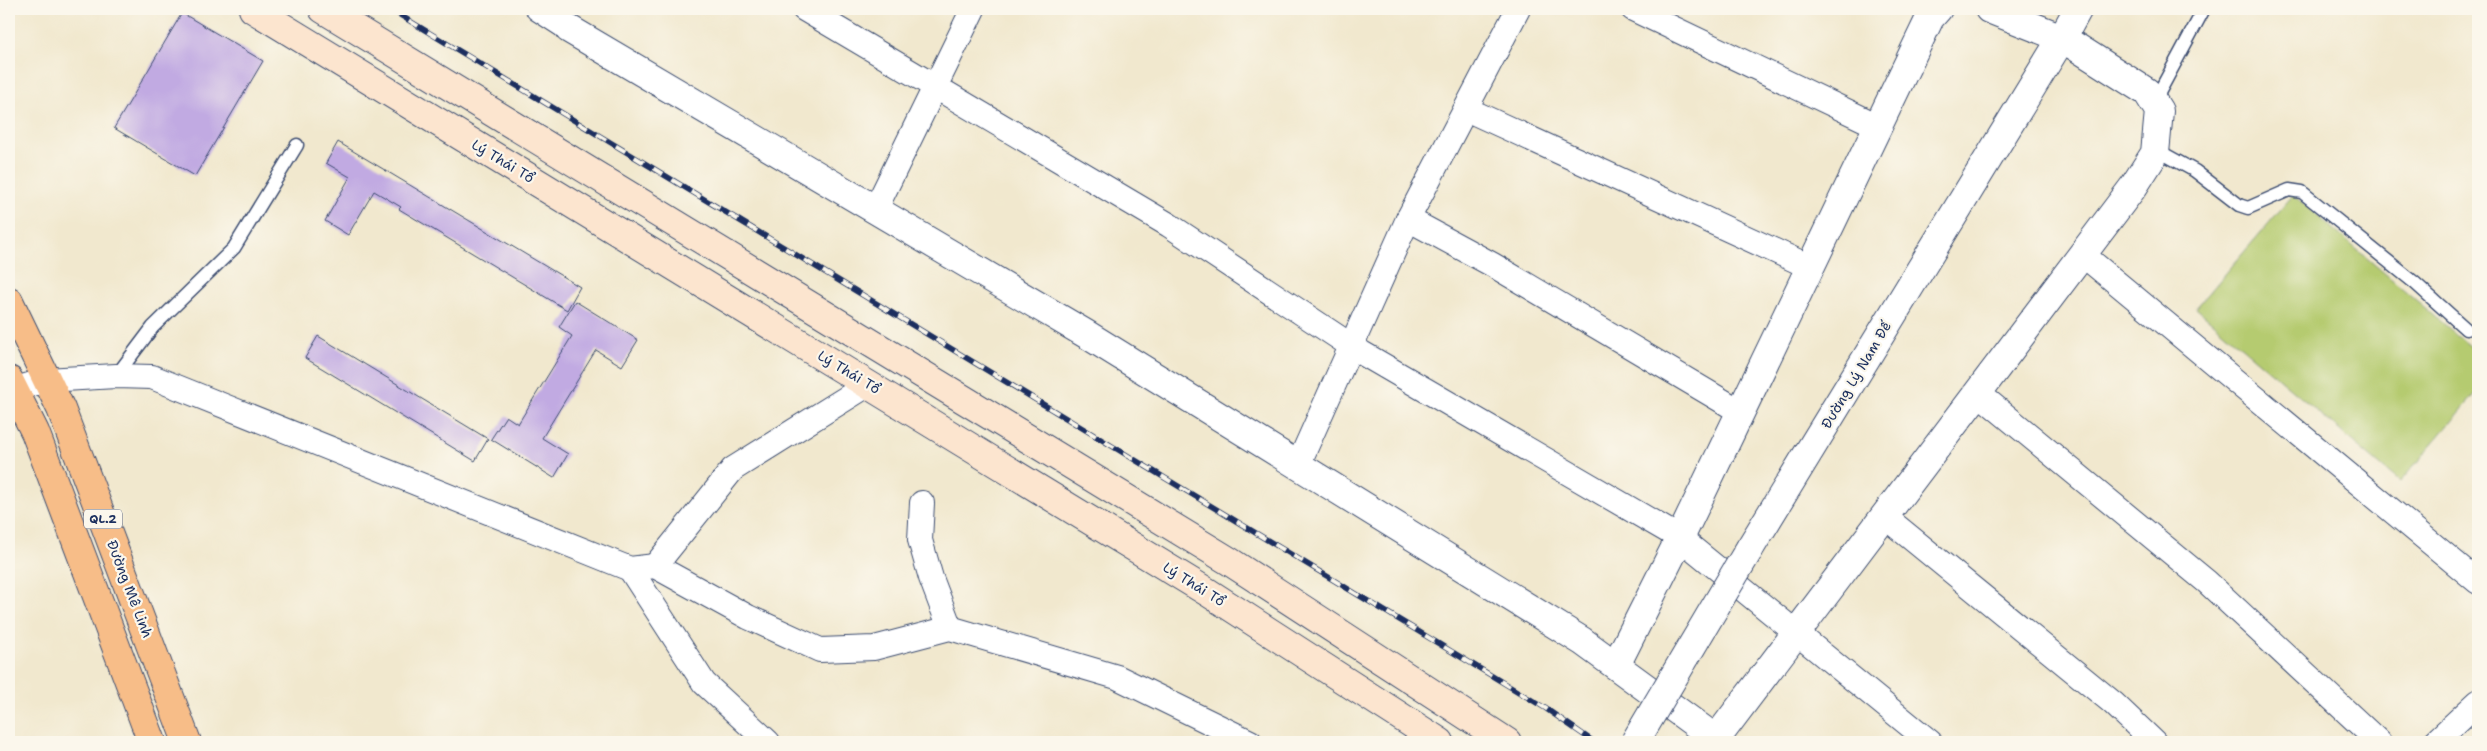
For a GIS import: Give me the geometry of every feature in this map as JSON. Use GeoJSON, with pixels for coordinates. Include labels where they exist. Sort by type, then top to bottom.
{"type":"FeatureCollection","features":[{"type":"Feature","properties":{"kind":"main road","name":"Lý Thái Tổ"},"geometry":{"type":"LineString","coordinates":[[253,9],[1209,593],[1440,742]]}},
{"type":"Feature","properties":{"kind":"main road"},"geometry":{"type":"LineString","coordinates":[[323,9],[1220,556],[1508,742]]}},
{"type":"Feature","properties":{"kind":"main road","name":"Đường Mê Linh"},"geometry":{"type":"LineString","coordinates":[[9,301],[60,409],[187,742]]}},
{"type":"Feature","properties":{"kind":"main road","name":"QL.2"},"geometry":{"type":"LineString","coordinates":[[10,387],[34,432],[152,742]]}},
{"type":"Feature","properties":{"kind":"main road"},"geometry":{"type":"LineString","coordinates":[[1412,724],[1431,692]]}},
{"type":"Feature","properties":{"kind":"street"},"geometry":{"type":"LineString","coordinates":[[538,9],[568,29],[1095,340],[1582,641],[1718,741],[1796,632],[2134,186],[2155,148],[2159,111],[2147,92],[2062,38],[1989,9]]}},
{"type":"Feature","properties":{"kind":"street"},"geometry":{"type":"LineString","coordinates":[[804,9],[1169,225],[1350,345],[1680,538],[1930,742]]}},
{"type":"Feature","properties":{"kind":"street"},"geometry":{"type":"LineString","coordinates":[[875,210],[973,9]]}},
{"type":"Feature","properties":{"kind":"street"},"geometry":{"type":"LineString","coordinates":[[1298,465],[1350,345],[1408,219],[1518,9]]}},
{"type":"Feature","properties":{"kind":"street"},"geometry":{"type":"LineString","coordinates":[[1634,9],[1878,126]]}},
{"type":"Feature","properties":{"kind":"street"},"geometry":{"type":"LineString","coordinates":[[1616,665],[1680,538],[1930,18],[1938,9]]}},
{"type":"Feature","properties":{"kind":"street","name":"Đường Lý Nam Đế"},"geometry":{"type":"LineString","coordinates":[[1635,742],[1750,548],[2078,9]]}},
{"type":"Feature","properties":{"kind":"street"},"geometry":{"type":"LineString","coordinates":[[1466,109],[1810,267]]}},
{"type":"Feature","properties":{"kind":"street"},"geometry":{"type":"LineString","coordinates":[[1408,219],[1493,265],[1741,412]]}},
{"type":"Feature","properties":{"kind":"street"},"geometry":{"type":"LineString","coordinates":[[2082,254],[2478,582]]}},
{"type":"Feature","properties":{"kind":"street"},"geometry":{"type":"LineString","coordinates":[[10,387],[46,380],[116,376],[152,377],[630,569],[655,566],[748,617],[820,650],[874,648],[950,628],[1117,677],[1250,742]]}},
{"type":"Feature","properties":{"kind":"street"},"geometry":{"type":"LineString","coordinates":[[655,566],[734,469],[869,384]]}},
{"type":"Feature","properties":{"kind":"street"},"geometry":{"type":"LineString","coordinates":[[1978,392],[2207,582],[2379,742]]}},
{"type":"Feature","properties":{"kind":"street"},"geometry":{"type":"LineString","coordinates":[[922,503],[920,540],[931,578],[950,628]]}},
{"type":"Feature","properties":{"kind":"street"},"geometry":{"type":"LineString","coordinates":[[1884,516],[2113,703],[2154,742]]}},
{"type":"Feature","properties":{"kind":"street"},"geometry":{"type":"LineString","coordinates":[[630,569],[704,683],[768,742]]}},
{"type":"Feature","properties":{"kind":"street"},"geometry":{"type":"LineString","coordinates":[[2435,742],[2478,702]]}},
{"type":"Feature","properties":{"kind":"lane"},"geometry":{"type":"LineString","coordinates":[[2154,102],[2204,9]]}},
{"type":"Feature","properties":{"kind":"lane"},"geometry":{"type":"LineString","coordinates":[[116,376],[153,327],[234,248],[297,145]]}},
{"type":"Feature","properties":{"kind":"lane"},"geometry":{"type":"LineString","coordinates":[[2155,148],[2195,171],[2240,205],[2248,208],[2289,190],[2302,192],[2415,283],[2466,329]]}},
{"type":"Feature","properties":{"kind":"green space"},"geometry":{"type":"Polygon","coordinates":[[[2293,195],[2478,353],[2478,391],[2400,482],[2196,308],[2293,195]]]}},
{"type":"Feature","properties":{"kind":"building"},"geometry":{"type":"Polygon","coordinates":[[[182,13],[263,61],[195,176],[114,128],[182,13]]]}},
{"type":"Feature","properties":{"kind":"building"},"geometry":{"type":"Polygon","coordinates":[[[338,142],[580,287],[567,310],[399,209],[401,207],[374,191],[348,235],[325,221],[350,177],[326,163],[338,142]]]}},
{"type":"Feature","properties":{"kind":"building"},"geometry":{"type":"Polygon","coordinates":[[[575,301],[638,340],[622,366],[596,350],[542,438],[568,454],[554,478],[491,439],[506,416],[518,424],[572,336],[559,327],[575,301]]]}},
{"type":"Feature","properties":{"kind":"building"},"geometry":{"type":"Polygon","coordinates":[[[318,336],[488,439],[475,461],[305,358],[318,336]]]}},
{"type":"Feature","properties":{"kind":"railway"},"geometry":{"type":"LineString","coordinates":[[390,9],[1545,708],[1594,742]]}}]}
